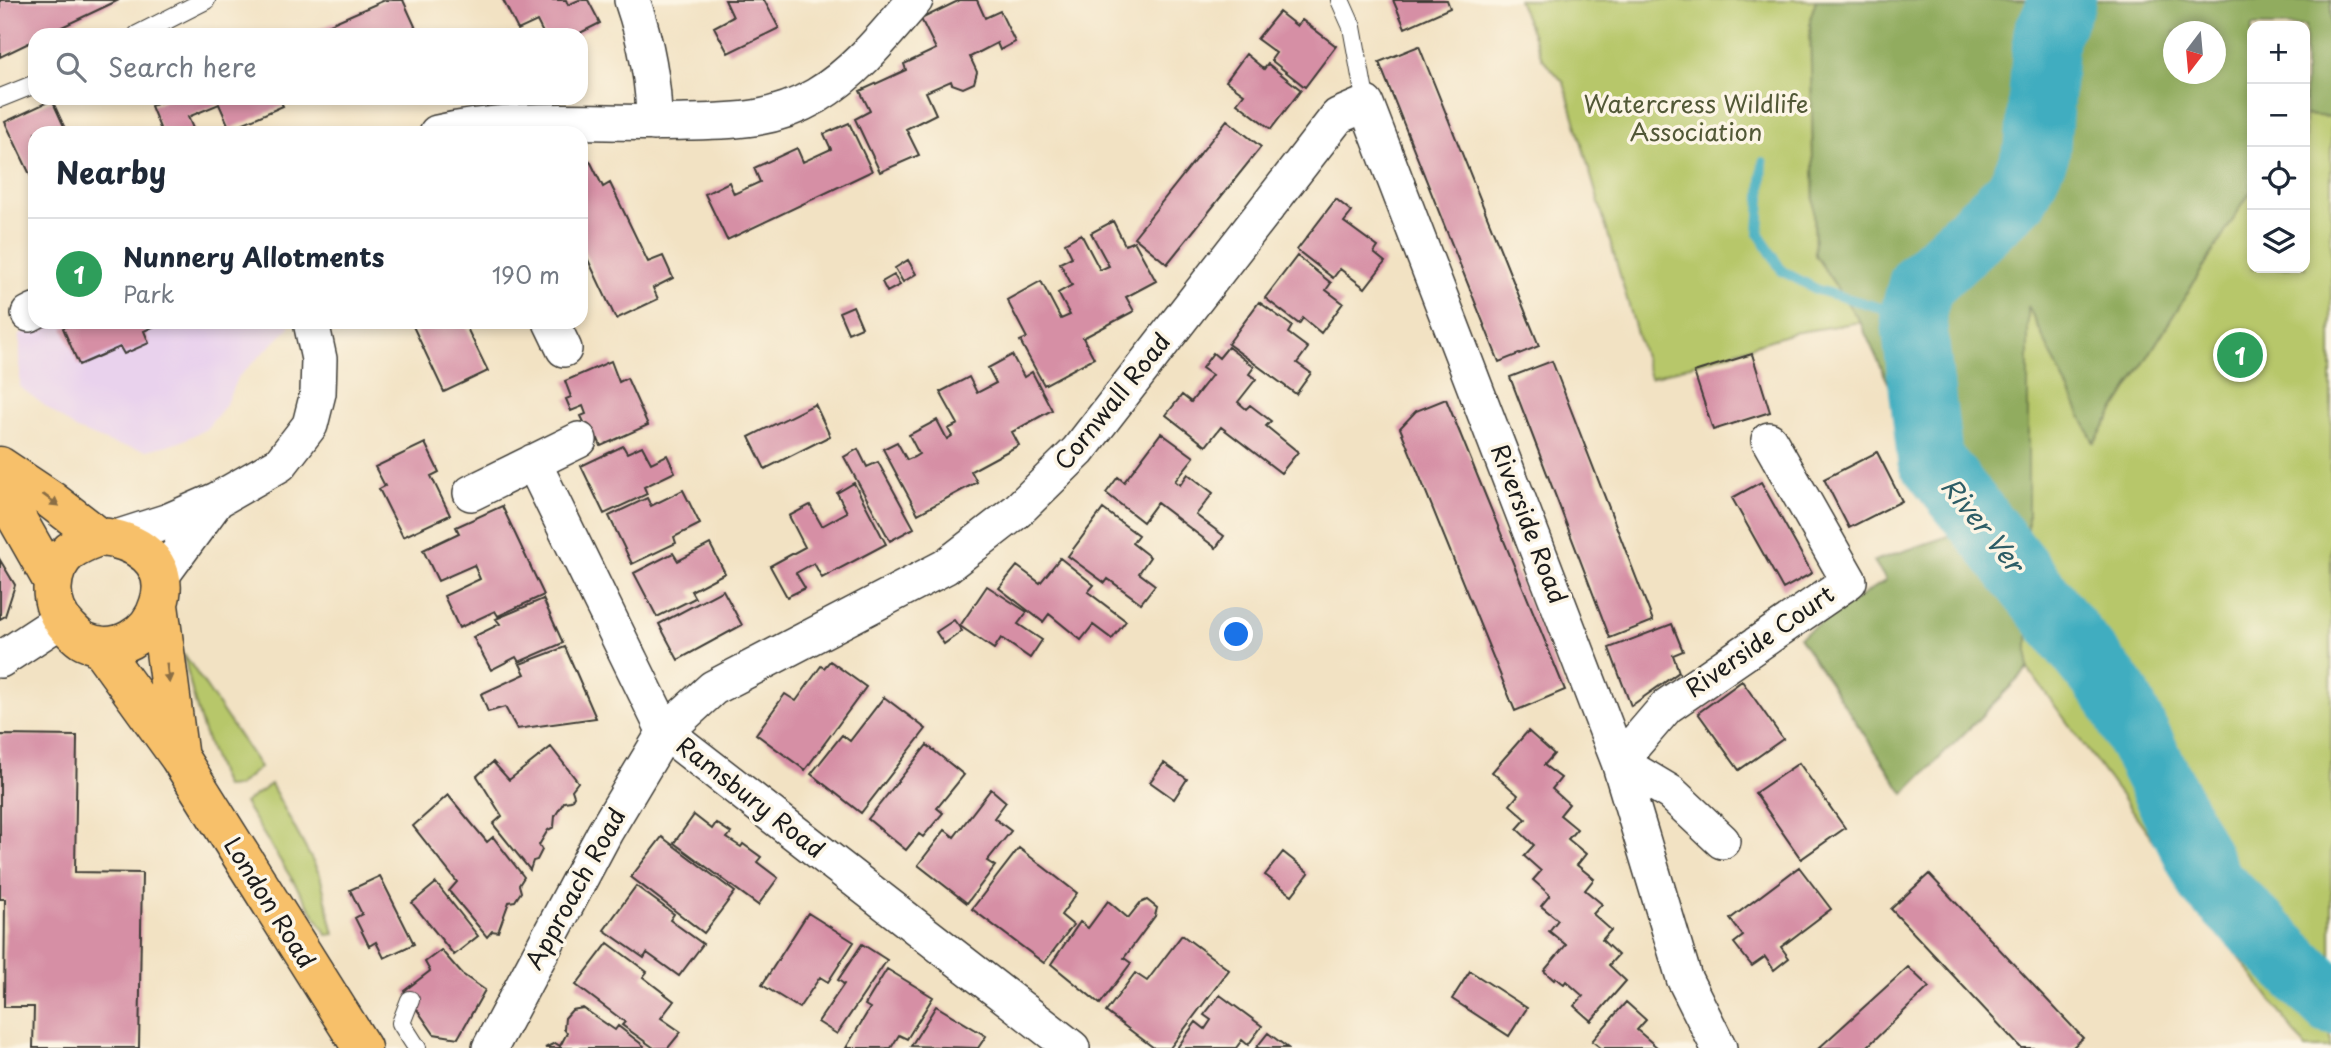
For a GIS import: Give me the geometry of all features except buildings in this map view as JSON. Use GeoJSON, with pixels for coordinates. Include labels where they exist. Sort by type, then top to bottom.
{"type":"FeatureCollection","features":[{"type":"Feature","properties":{"kind":"main road"},"geometry":{"type":"LineString","coordinates":[[0,466],[107,538],[134,544],[149,558],[160,590],[146,629],[131,640],[117,645],[98,645]]}},
{"type":"Feature","properties":{"kind":"main road"},"geometry":{"type":"LineString","coordinates":[[0,489],[53,582]]}},
{"type":"Feature","properties":{"kind":"main road"},"geometry":{"type":"LineString","coordinates":[[61,620],[53,601],[53,582],[57,568],[68,553],[81,544],[107,538]]}},
{"type":"Feature","properties":{"kind":"main road","name":"London Road"},"geometry":{"type":"LineString","coordinates":[[160,590],[179,757]]}},
{"type":"Feature","properties":{"kind":"main road","name":"London Road"},"geometry":{"type":"LineString","coordinates":[[61,620],[82,640],[98,645],[179,757],[362,1048]]}},
{"type":"Feature","properties":{"kind":"street"},"geometry":{"type":"LineString","coordinates":[[632,0],[645,41],[652,79],[653,123]]}},
{"type":"Feature","properties":{"kind":"street"},"geometry":{"type":"LineString","coordinates":[[490,126],[524,121],[653,123],[757,119],[788,110],[844,77],[874,48],[915,0]]}},
{"type":"Feature","properties":{"kind":"street","name":"Cornwall Road"},"geometry":{"type":"LineString","coordinates":[[666,733],[713,688],[945,567],[1017,511],[1078,451],[1338,116],[1366,104]]}},
{"type":"Feature","properties":{"kind":"street","name":"Riverside Road"},"geometry":{"type":"LineString","coordinates":[[1366,104],[1619,762],[1684,978],[1719,1048]]}},
{"type":"Feature","properties":{"kind":"street"},"geometry":{"type":"LineString","coordinates":[[107,538],[169,521],[216,500],[280,464],[310,425],[318,393],[319,359],[313,329]]}},
{"type":"Feature","properties":{"kind":"street"},"geometry":{"type":"LineString","coordinates":[[471,493],[579,440]]}},
{"type":"Feature","properties":{"kind":"street","name":"Riverside Court"},"geometry":{"type":"LineString","coordinates":[[1619,762],[1667,706],[1849,581],[1769,440]]}},
{"type":"Feature","properties":{"kind":"street","name":"Ramsbury Road"},"geometry":{"type":"LineString","coordinates":[[533,462],[666,733],[1072,1048]]}},
{"type":"Feature","properties":{"kind":"street"},"geometry":{"type":"LineString","coordinates":[[160,590],[216,500]]}},
{"type":"Feature","properties":{"kind":"street"},"geometry":{"type":"LineString","coordinates":[[0,660],[61,620]]}},
{"type":"Feature","properties":{"kind":"street","name":"Approach Road"},"geometry":{"type":"LineString","coordinates":[[490,1048],[605,832],[666,733]]}},
{"type":"Feature","properties":{"kind":"street"},"geometry":{"type":"LineString","coordinates":[[1619,762],[1671,793],[1722,841]]}},
{"type":"Feature","properties":{"kind":"lane"},"geometry":{"type":"LineString","coordinates":[[151,28],[206,0]]}},
{"type":"Feature","properties":{"kind":"lane","name":"Riverside Road"},"geometry":{"type":"LineString","coordinates":[[1340,0],[1352,27],[1366,104]]}},
{"type":"Feature","properties":{"kind":"lane"},"geometry":{"type":"LineString","coordinates":[[0,98],[28,87]]}},
{"type":"Feature","properties":{"kind":"lane"},"geometry":{"type":"LineString","coordinates":[[410,1000],[401,1023],[417,1048]]}},
{"type":"Feature","properties":{"kind":"shaded area"},"geometry":{"type":"Polygon","coordinates":[[[28,329],[288,329],[237,378],[225,406],[206,429],[180,442],[147,450],[116,445],[77,430],[20,387],[20,335],[28,329]]]}},
{"type":"Feature","properties":{"kind":"green space","name":"Watercress Wildlife Association"},"geometry":{"type":"Polygon","coordinates":[[[1518,0],[1816,0],[1810,19],[1815,255],[1860,322],[1793,333],[1650,378],[1564,83],[1542,58],[1518,0]]]}},
{"type":"Feature","properties":{"kind":"green space"},"geometry":{"type":"Polygon","coordinates":[[[1816,0],[2331,0],[2331,117],[2310,115],[2310,21],[2247,21],[2247,197],[2094,443],[2028,306],[2028,669],[1904,794],[1799,637],[1886,580],[1874,561],[1958,533],[1860,322],[1815,255],[1810,19],[1816,0]]]}},
{"type":"Feature","properties":{"kind":"green space"},"geometry":{"type":"Polygon","coordinates":[[[2310,115],[2331,117],[2331,1048],[2306,1048],[2028,669],[2028,304],[2095,442],[2247,197],[2247,273],[2310,273],[2310,115]]]}},
{"type":"Feature","properties":{"kind":"green space"},"geometry":{"type":"Polygon","coordinates":[[[184,654],[260,767],[238,786],[225,787],[218,770],[196,706],[184,654]]]}},
{"type":"Feature","properties":{"kind":"green space"},"geometry":{"type":"Polygon","coordinates":[[[271,784],[320,875],[334,934],[327,935],[244,803],[271,784]]]}},
{"type":"Feature","properties":{"kind":"waterway","name":"River Ver"},"geometry":{"type":"LineString","coordinates":[[2063,0],[2046,35],[2037,152],[2017,194],[1921,284],[1913,314],[1930,459],[2117,695],[2211,883],[2331,1002]]}},
{"type":"Feature","properties":{"kind":"waterway"},"geometry":{"type":"LineString","coordinates":[[1763,162],[1759,234],[1782,271],[1818,290],[1913,317]]}},
{"type":"Feature","properties":{"kind":"place","name":"Nunnery Allotments"},"geometry":{"type":"Point","coordinates":[2240,355]}}]}
